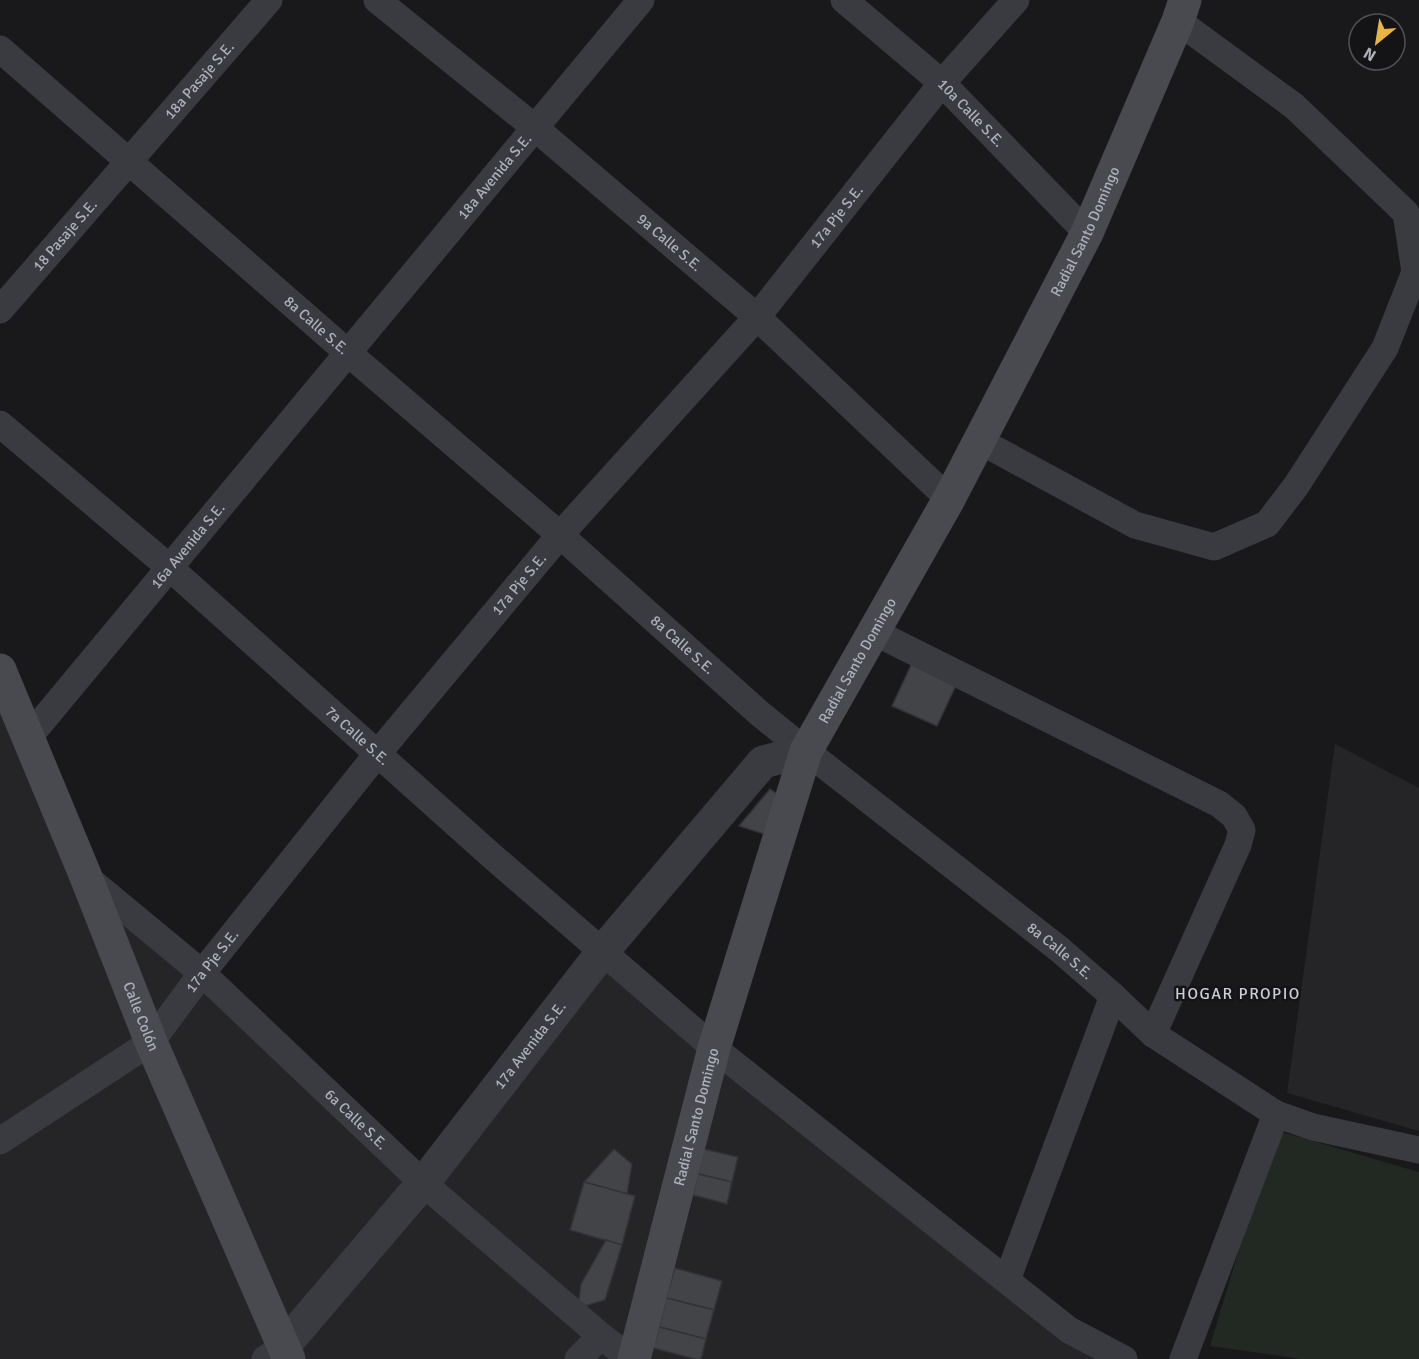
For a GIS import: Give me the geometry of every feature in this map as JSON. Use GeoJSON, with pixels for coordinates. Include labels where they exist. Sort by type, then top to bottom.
{"type":"FeatureCollection","features":[{"type":"Feature","properties":{"kind":"main road","name":"Radial Santo Domingo"},"geometry":{"type":"LineString","coordinates":[[632,1359],[714,1048],[806,751],[949,499],[1087,233],[1182,11]]}},
{"type":"Feature","properties":{"kind":"main road","name":"Calle Colón"},"geometry":{"type":"LineString","coordinates":[[0,669],[279,1355]]}},
{"type":"Feature","properties":{"kind":"street","name":"18a Pasaje S.E."},"geometry":{"type":"LineString","coordinates":[[129,161],[269,0]]}},
{"type":"Feature","properties":{"kind":"street","name":"9a Calle S.E."},"geometry":{"type":"LineString","coordinates":[[377,0],[534,127],[757,317],[949,499]]}},
{"type":"Feature","properties":{"kind":"street","name":"18a Avenida S.E."},"geometry":{"type":"LineString","coordinates":[[347,352],[641,0]]}},
{"type":"Feature","properties":{"kind":"street","name":"10a Calle S.E."},"geometry":{"type":"LineString","coordinates":[[844,0],[942,82],[1087,233]]}},
{"type":"Feature","properties":{"kind":"street","name":"17a Pje S.E."},"geometry":{"type":"LineString","coordinates":[[0,1141],[151,1042],[202,973],[378,753],[560,535],[757,317],[942,82],[1016,0]]}},
{"type":"Feature","properties":{"kind":"street"},"geometry":{"type":"LineString","coordinates":[[980,441],[1134,525],[1214,547],[1267,524],[1296,486],[1385,348],[1415,272],[1406,213],[1294,106],[1182,11]]}},
{"type":"Feature","properties":{"kind":"street","name":"8a Calle S.E."},"geometry":{"type":"LineString","coordinates":[[0,49],[560,535],[759,712],[1059,949],[1154,1034],[1276,1114],[1313,1127],[1419,1150]]}},
{"type":"Feature","properties":{"kind":"street","name":"18 Pasaje S.E."},"geometry":{"type":"LineString","coordinates":[[0,310],[129,161]]}},
{"type":"Feature","properties":{"kind":"street","name":"16a Avenida S.E."},"geometry":{"type":"LineString","coordinates":[[28,738],[347,352]]}},
{"type":"Feature","properties":{"kind":"street","name":"7a Calle S.E."},"geometry":{"type":"LineString","coordinates":[[0,424],[170,568],[494,857],[714,1048],[1069,1330],[1124,1359]]}},
{"type":"Feature","properties":{"kind":"street"},"geometry":{"type":"LineString","coordinates":[[874,632],[1219,804],[1234,816],[1242,830],[1238,845],[1154,1034]]}},
{"type":"Feature","properties":{"kind":"street","name":"17a Avenida S.E."},"geometry":{"type":"LineString","coordinates":[[279,1355],[423,1183],[603,951],[763,762],[806,751]]}},
{"type":"Feature","properties":{"kind":"street","name":"6a Calle S.E."},"geometry":{"type":"LineString","coordinates":[[86,877],[202,973],[423,1183],[601,1336],[632,1359]]}},
{"type":"Feature","properties":{"kind":"street"},"geometry":{"type":"LineString","coordinates":[[1007,1280],[1113,996]]}},
{"type":"Feature","properties":{"kind":"street"},"geometry":{"type":"LineString","coordinates":[[1183,1359],[1276,1114]]}},
{"type":"Feature","properties":{"kind":"street"},"geometry":{"type":"LineString","coordinates":[[578,1359],[601,1336]]}},
{"type":"Feature","properties":{"kind":"shaded area"},"geometry":{"type":"Polygon","coordinates":[[[0,669],[86,877],[428,1176],[606,948],[1124,1359],[0,1359],[0,669]]]}},
{"type":"Feature","properties":{"kind":"shaded area"},"geometry":{"type":"Polygon","coordinates":[[[1335,744],[1419,788],[1419,1131],[1287,1093],[1335,744]]]}},
{"type":"Feature","properties":{"kind":"shaded area"},"geometry":{"type":"Polygon","coordinates":[[[1275,1130],[1419,1172],[1419,1359],[1302,1359],[1210,1346],[1275,1130]]]}},
{"type":"Feature","properties":{"kind":"building"},"geometry":{"type":"Polygon","coordinates":[[[912,663],[957,683],[937,726],[892,706],[912,663]]]}},
{"type":"Feature","properties":{"kind":"building"},"geometry":{"type":"Polygon","coordinates":[[[770,789],[780,796],[767,835],[739,826],[770,789]]]}},
{"type":"Feature","properties":{"kind":"building"},"geometry":{"type":"Polygon","coordinates":[[[614,1149],[632,1164],[627,1194],[584,1182],[614,1149]]]}},
{"type":"Feature","properties":{"kind":"building"},"geometry":{"type":"Polygon","coordinates":[[[704,1149],[738,1157],[732,1182],[698,1174],[704,1149]]]}},
{"type":"Feature","properties":{"kind":"building"},"geometry":{"type":"Polygon","coordinates":[[[698,1174],[732,1182],[727,1204],[693,1195],[698,1174]]]}},
{"type":"Feature","properties":{"kind":"building"},"geometry":{"type":"Polygon","coordinates":[[[584,1182],[635,1196],[622,1245],[570,1230],[584,1182]]]}},
{"type":"Feature","properties":{"kind":"building"},"geometry":{"type":"Polygon","coordinates":[[[606,1240],[622,1245],[605,1300],[578,1308],[581,1284],[606,1240]]]}},
{"type":"Feature","properties":{"kind":"building"},"geometry":{"type":"Polygon","coordinates":[[[675,1268],[722,1281],[714,1310],[666,1298],[675,1268]]]}},
{"type":"Feature","properties":{"kind":"building"},"geometry":{"type":"Polygon","coordinates":[[[666,1298],[714,1310],[706,1339],[659,1327],[666,1298]]]}},
{"type":"Feature","properties":{"kind":"building"},"geometry":{"type":"Polygon","coordinates":[[[659,1327],[706,1339],[701,1359],[653,1348],[659,1327]]]}},
{"type":"Feature","properties":{"kind":"district","name":"HOGAR PROPIO"},"geometry":{"type":"Point","coordinates":[1238,994]}}]}
